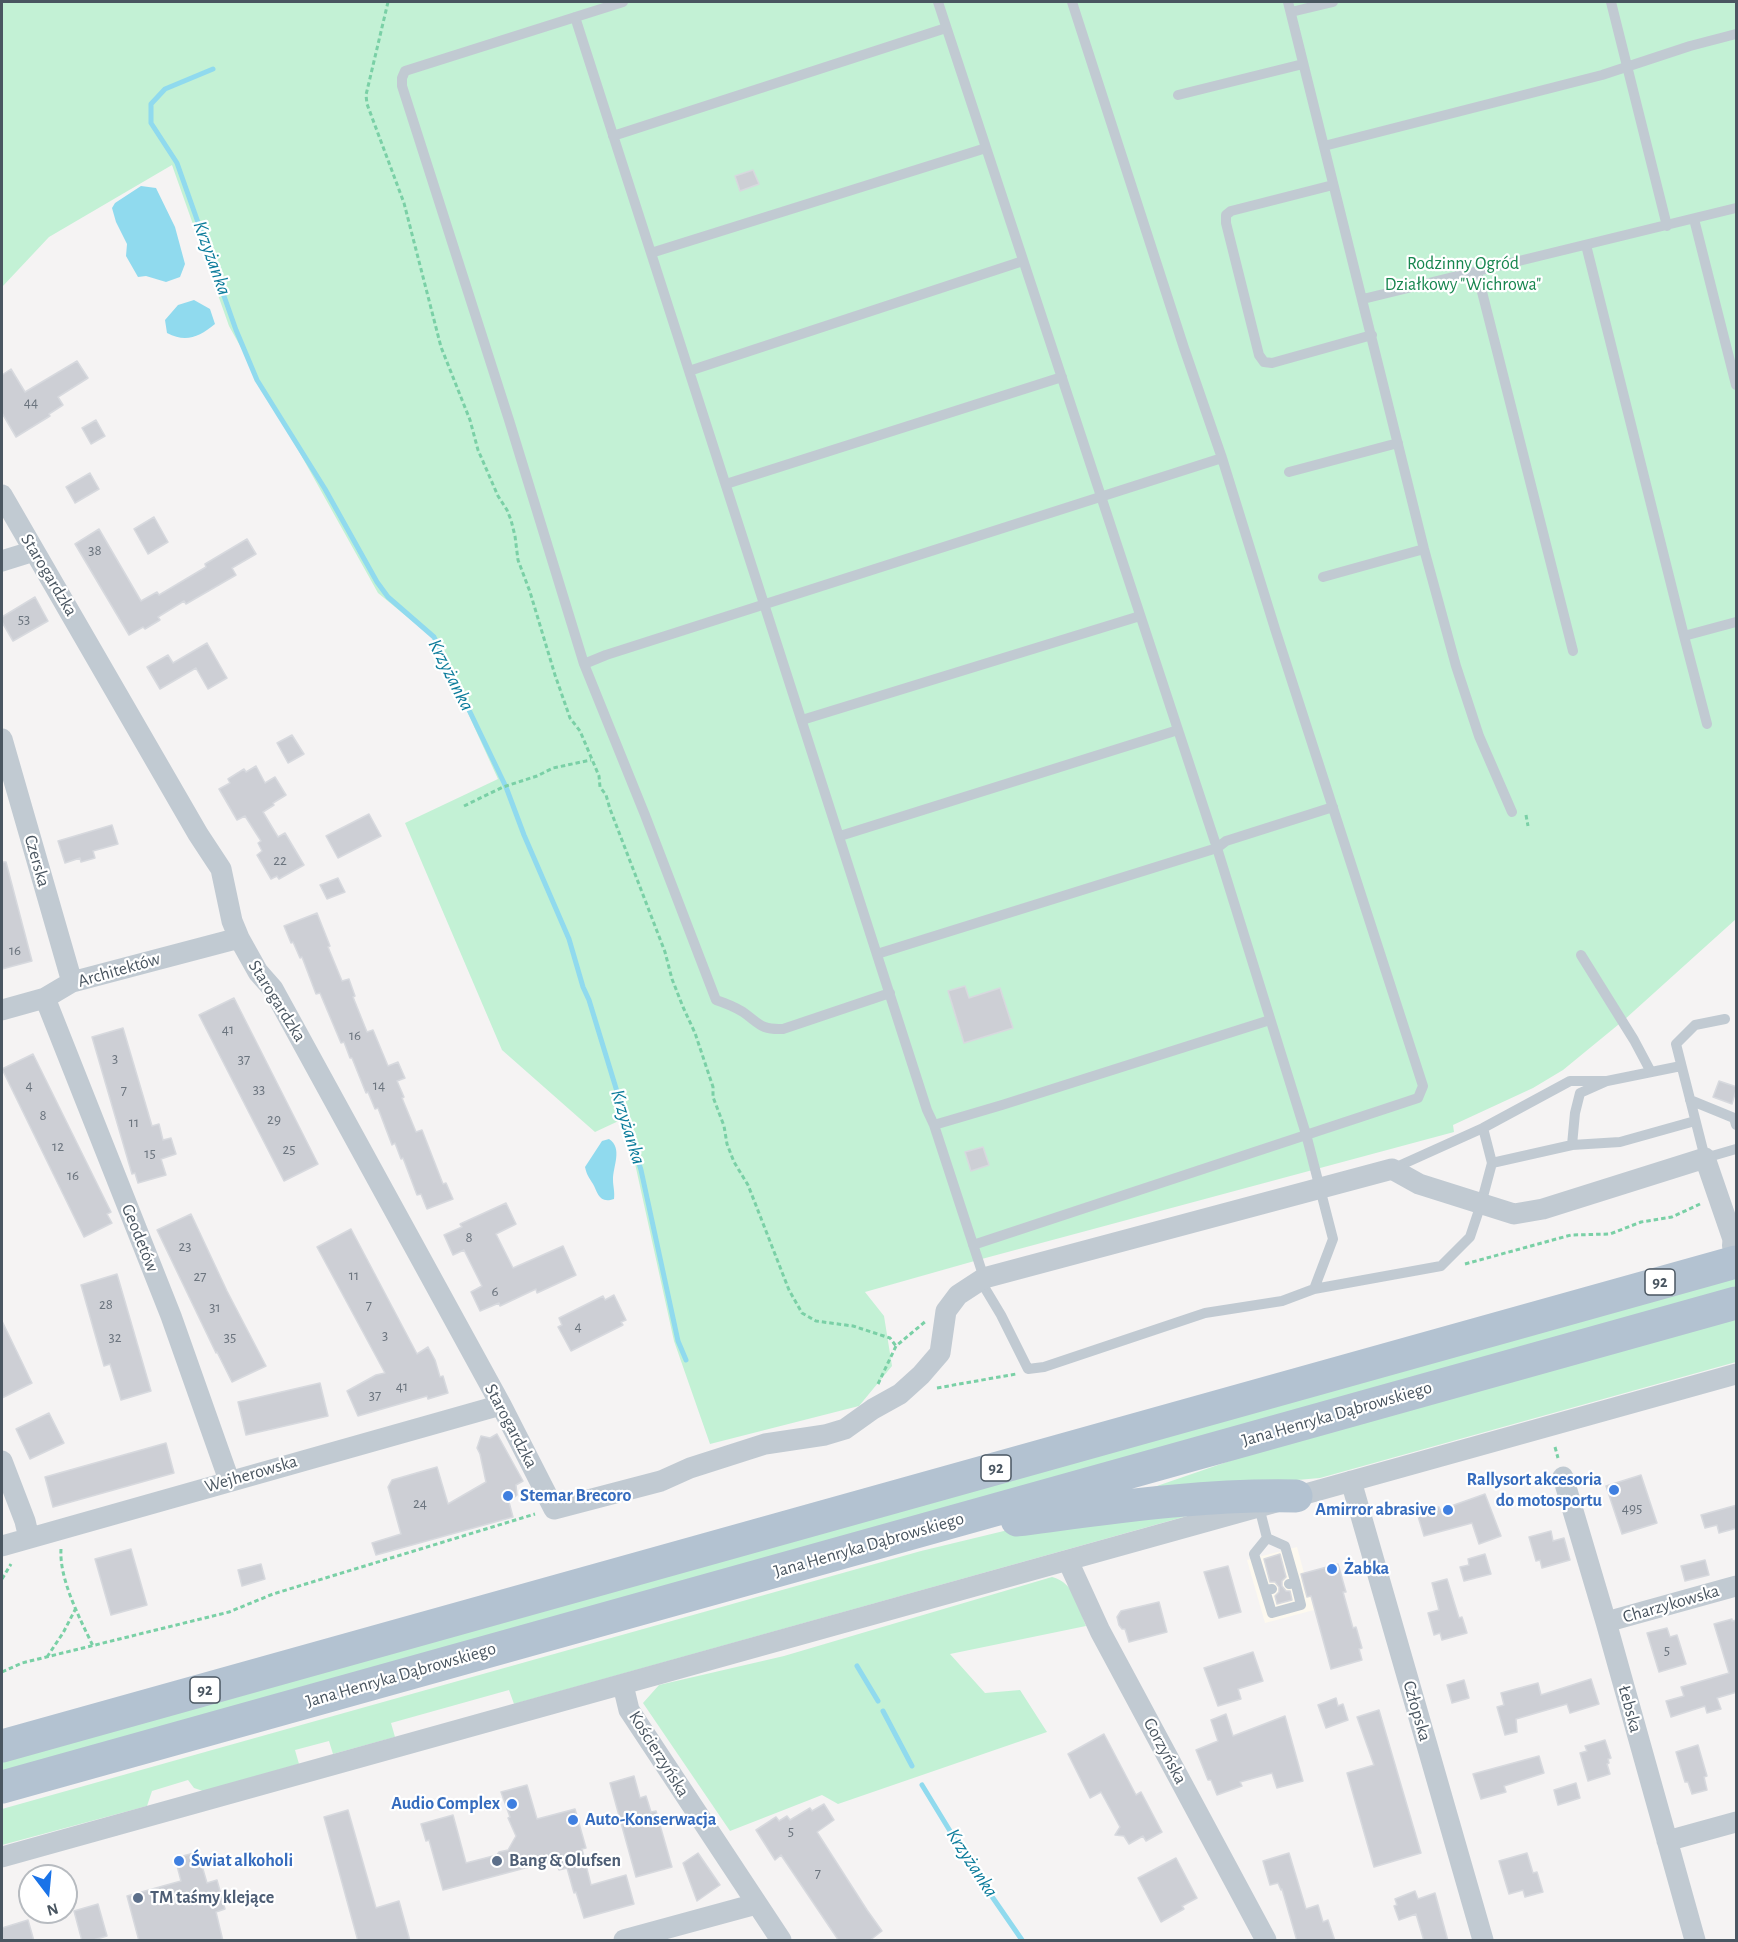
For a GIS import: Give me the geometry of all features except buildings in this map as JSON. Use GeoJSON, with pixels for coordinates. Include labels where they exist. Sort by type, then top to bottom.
{"type":"FeatureCollection","features":[{"type":"Feature","properties":{"kind":"main road","name":"92"},"geometry":{"type":"LineString","coordinates":[[2,1746],[1585,1304],[1736,1250]]}},
{"type":"Feature","properties":{"kind":"main road","name":"Jana Henryka Dąbrowskiego"},"geometry":{"type":"LineString","coordinates":[[2,1787],[1737,1303]]}},
{"type":"Feature","properties":{"kind":"main road"},"geometry":{"type":"LineString","coordinates":[[894,1538],[1185,1499],[1296,1496]]}},
{"type":"Feature","properties":{"kind":"street","name":"Starogardzka"},"geometry":{"type":"LineString","coordinates":[[2,495],[198,834],[221,869],[232,921],[239,939],[258,972],[273,989],[501,1405],[554,1509]]}},
{"type":"Feature","properties":{"kind":"street"},"geometry":{"type":"LineString","coordinates":[[2,561],[34,551]]}},
{"type":"Feature","properties":{"kind":"street","name":"Czerska"},"geometry":{"type":"LineString","coordinates":[[2,739],[72,982]]}},
{"type":"Feature","properties":{"kind":"street","name":"Architektów"},"geometry":{"type":"LineString","coordinates":[[2,1010],[45,998],[72,982],[239,939]]}},
{"type":"Feature","properties":{"kind":"street","name":"Geodetów"},"geometry":{"type":"LineString","coordinates":[[45,998],[171,1316],[230,1480]]}},
{"type":"Feature","properties":{"kind":"street"},"geometry":{"type":"LineString","coordinates":[[554,1509],[661,1481],[690,1468],[765,1444],[825,1435],[845,1428],[873,1408],[900,1394],[921,1375],[940,1353],[946,1311],[958,1295],[982,1279],[1392,1169],[1419,1184],[1514,1214],[1705,1158],[1736,1250]]}},
{"type":"Feature","properties":{"kind":"street"},"geometry":{"type":"LineString","coordinates":[[2,1857],[1737,1374]]}},
{"type":"Feature","properties":{"kind":"street","name":"Wejherowska"},"geometry":{"type":"LineString","coordinates":[[2,1546],[501,1405]]}},
{"type":"Feature","properties":{"kind":"street"},"geometry":{"type":"LineString","coordinates":[[2,1461],[25,1521],[29,1538]]}},
{"type":"Feature","properties":{"kind":"street","name":"Łebska"},"geometry":{"type":"LineString","coordinates":[[1563,1477],[1695,1941]]}},
{"type":"Feature","properties":{"kind":"street","name":"Człopska"},"geometry":{"type":"LineString","coordinates":[[1352,1481],[1483,1941]]}},
{"type":"Feature","properties":{"kind":"street","name":"Gorzyńska"},"geometry":{"type":"LineString","coordinates":[[1068,1561],[1100,1632],[1266,1941]]}},
{"type":"Feature","properties":{"kind":"street","name":"Charzykowska"},"geometry":{"type":"LineString","coordinates":[[1606,1622],[1737,1586]]}},
{"type":"Feature","properties":{"kind":"street","name":"Kościerzyńska"},"geometry":{"type":"LineString","coordinates":[[623,1685],[629,1710],[781,1941]]}},
{"type":"Feature","properties":{"kind":"street"},"geometry":{"type":"LineString","coordinates":[[1667,1841],[1737,1822]]}},
{"type":"Feature","properties":{"kind":"street"},"geometry":{"type":"LineString","coordinates":[[624,1941],[756,1904]]}},
{"type":"Feature","properties":{"kind":"lane"},"geometry":{"type":"LineString","coordinates":[[623,2],[405,71],[402,86],[585,664],[716,1000],[744,1013],[761,1027],[783,1029],[890,993]]}},
{"type":"Feature","properties":{"kind":"lane"},"geometry":{"type":"LineString","coordinates":[[938,2],[1178,730],[1306,1134],[1333,1239],[1314,1289]]}},
{"type":"Feature","properties":{"kind":"lane"},"geometry":{"type":"LineString","coordinates":[[974,1245],[1418,1098],[1423,1086],[1222,458],[1072,2]]}},
{"type":"Feature","properties":{"kind":"lane"},"geometry":{"type":"LineString","coordinates":[[1333,2],[1289,7],[1424,549],[1456,666],[1479,736],[1512,812]]}},
{"type":"Feature","properties":{"kind":"lane"},"geometry":{"type":"LineString","coordinates":[[1611,2],[1667,226]]}},
{"type":"Feature","properties":{"kind":"lane"},"geometry":{"type":"LineString","coordinates":[[575,17],[927,1110],[974,1245],[982,1279],[1028,1369],[1044,1367],[1205,1313],[1282,1301],[1314,1289],[1441,1266],[1470,1237],[1481,1204],[1492,1163],[1483,1128]]}},
{"type":"Feature","properties":{"kind":"lane"},"geometry":{"type":"LineString","coordinates":[[613,136],[946,28]]}},
{"type":"Feature","properties":{"kind":"lane"},"geometry":{"type":"LineString","coordinates":[[1323,146],[1602,75],[1690,46],[1737,34]]}},
{"type":"Feature","properties":{"kind":"lane"},"geometry":{"type":"LineString","coordinates":[[1179,95],[1303,64]]}},
{"type":"Feature","properties":{"kind":"lane"},"geometry":{"type":"LineString","coordinates":[[651,253],[986,148]]}},
{"type":"Feature","properties":{"kind":"lane"},"geometry":{"type":"LineString","coordinates":[[1333,185],[1231,211],[1226,215],[1226,223],[1259,355],[1264,362],[1272,363],[1372,335]]}},
{"type":"Feature","properties":{"kind":"lane"},"geometry":{"type":"LineString","coordinates":[[1363,299],[1737,208]]}},
{"type":"Feature","properties":{"kind":"lane"},"geometry":{"type":"LineString","coordinates":[[1694,219],[1737,385]]}},
{"type":"Feature","properties":{"kind":"lane"},"geometry":{"type":"LineString","coordinates":[[1586,245],[1707,724]]}},
{"type":"Feature","properties":{"kind":"lane"},"geometry":{"type":"LineString","coordinates":[[689,371],[1023,261]]}},
{"type":"Feature","properties":{"kind":"lane"},"geometry":{"type":"LineString","coordinates":[[1477,272],[1573,651]]}},
{"type":"Feature","properties":{"kind":"lane"},"geometry":{"type":"LineString","coordinates":[[726,484],[1062,377]]}},
{"type":"Feature","properties":{"kind":"lane"},"geometry":{"type":"LineString","coordinates":[[1289,472],[1398,443]]}},
{"type":"Feature","properties":{"kind":"lane"},"geometry":{"type":"LineString","coordinates":[[585,664],[606,655],[1222,458]]}},
{"type":"Feature","properties":{"kind":"lane"},"geometry":{"type":"LineString","coordinates":[[1323,577],[1424,549]]}},
{"type":"Feature","properties":{"kind":"lane"},"geometry":{"type":"LineString","coordinates":[[802,720],[1140,616]]}},
{"type":"Feature","properties":{"kind":"lane"},"geometry":{"type":"LineString","coordinates":[[1684,636],[1737,622]]}},
{"type":"Feature","properties":{"kind":"lane"},"geometry":{"type":"LineString","coordinates":[[840,836],[1178,730]]}},
{"type":"Feature","properties":{"kind":"lane"},"geometry":{"type":"LineString","coordinates":[[878,954],[1074,894],[1216,848],[1226,841],[1334,807]]}},
{"type":"Feature","properties":{"kind":"lane"},"geometry":{"type":"LineString","coordinates":[[1581,955],[1634,1040],[1651,1072]]}},
{"type":"Feature","properties":{"kind":"lane"},"geometry":{"type":"LineString","coordinates":[[1725,1019],[1695,1024],[1676,1044],[1705,1158],[1737,1149]]}},
{"type":"Feature","properties":{"kind":"lane"},"geometry":{"type":"LineString","coordinates":[[934,1125],[1270,1020]]}},
{"type":"Feature","properties":{"kind":"lane"},"geometry":{"type":"LineString","coordinates":[[1392,1169],[1483,1128],[1570,1081],[1607,1081],[1681,1066]]}},
{"type":"Feature","properties":{"kind":"lane"},"geometry":{"type":"LineString","coordinates":[[1572,1144],[1575,1113],[1580,1093],[1607,1081]]}},
{"type":"Feature","properties":{"kind":"lane"},"geometry":{"type":"LineString","coordinates":[[1690,1100],[1734,1118],[1737,1125]]}},
{"type":"Feature","properties":{"kind":"lane"},"geometry":{"type":"LineString","coordinates":[[1492,1163],[1572,1144],[1620,1142],[1695,1121]]}},
{"type":"Feature","properties":{"kind":"lane"},"geometry":{"type":"LineString","coordinates":[[1258,1507],[1268,1538],[1285,1546],[1292,1583],[1301,1605],[1272,1613],[1268,1590],[1254,1554],[1268,1538]]}},
{"type":"Feature","properties":{"kind":"path"},"geometry":{"type":"LineString","coordinates":[[388,2],[366,95],[368,104],[404,203],[441,347],[470,420],[478,450],[511,520],[518,560],[555,675],[570,718],[580,731],[599,776],[600,787],[606,795],[609,809],[665,952],[672,979],[694,1033],[712,1087],[727,1144],[734,1162],[748,1185],[789,1290],[802,1313],[816,1321],[853,1326],[890,1338],[896,1346]]}},
{"type":"Feature","properties":{"kind":"path"},"geometry":{"type":"LineString","coordinates":[[464,806],[502,787],[537,776],[553,768],[591,760]]}},
{"type":"Feature","properties":{"kind":"path"},"geometry":{"type":"LineString","coordinates":[[1441,1266],[1465,1264],[1571,1235],[1610,1234],[1641,1222],[1672,1217],[1703,1202],[1717,1192]]}},
{"type":"Feature","properties":{"kind":"path"},"geometry":{"type":"LineString","coordinates":[[873,1408],[875,1389],[896,1346],[923,1322],[946,1311]]}},
{"type":"Feature","properties":{"kind":"path"},"geometry":{"type":"LineString","coordinates":[[900,1394],[1014,1375],[1028,1369]]}},
{"type":"Feature","properties":{"kind":"path"},"geometry":{"type":"LineString","coordinates":[[2,1672],[22,1663],[229,1612],[273,1594],[554,1509]]}},
{"type":"Feature","properties":{"kind":"path"},"geometry":{"type":"LineString","coordinates":[[60,1529],[63,1572],[93,1646]]}},
{"type":"Feature","properties":{"kind":"path"},"geometry":{"type":"LineString","coordinates":[[47,1657],[76,1608]]}},
{"type":"Feature","properties":{"kind":"shaded area"},"geometry":{"type":"Polygon","coordinates":[[[1297,1547],[1314,1610],[1265,1623],[1247,1560],[1297,1547]]]}},
{"type":"Feature","properties":{"kind":"green space","name":"Rodzinny Ogród Działkowy \"Wichrowa\""},"geometry":{"type":"Polygon","coordinates":[[[2,2],[1736,2],[1736,919],[1624,1020],[1563,1070],[1533,1088],[1453,1125],[1454,1132],[865,1292],[884,1316],[892,1366],[859,1406],[710,1444],[674,1341],[625,1118],[595,1132],[502,1050],[405,823],[498,779],[434,639],[378,593],[229,326],[172,165],[49,237],[2,287],[2,2]]]}},
{"type":"Feature","properties":{"kind":"green space"},"geometry":{"type":"Polygon","coordinates":[[[1736,1273],[1736,1291],[2,1775],[2,1757],[1736,1273]]]}},
{"type":"Feature","properties":{"kind":"green space"},"geometry":{"type":"Polygon","coordinates":[[[1736,1314],[1736,1362],[1320,1478],[1194,1489],[1154,1487],[1247,1455],[1736,1314]]]}},
{"type":"Feature","properties":{"kind":"green space"},"geometry":{"type":"Polygon","coordinates":[[[1187,1516],[514,1704],[509,1690],[391,1723],[395,1737],[333,1754],[329,1741],[295,1750],[299,1764],[203,1791],[194,1788],[188,1780],[152,1791],[147,1806],[2,1845],[2,1809],[921,1551],[1008,1530],[1187,1516]]]}},
{"type":"Feature","properties":{"kind":"green space"},"geometry":{"type":"Polygon","coordinates":[[[1052,1577],[1066,1584],[1071,1590],[1086,1626],[950,1654],[985,1693],[1020,1690],[1047,1732],[838,1804],[822,1795],[730,1831],[643,1703],[659,1685],[784,1656],[1052,1577]]]}},
{"type":"Feature","properties":{"kind":"water"},"geometry":{"type":"Polygon","coordinates":[[[141,186],[156,188],[175,227],[185,264],[180,277],[166,282],[146,276],[138,277],[126,256],[127,244],[112,208],[115,203],[141,186]]]}},
{"type":"Feature","properties":{"kind":"water"},"geometry":{"type":"Polygon","coordinates":[[[194,300],[210,309],[215,324],[192,337],[180,338],[167,333],[165,320],[178,305],[194,300]]]}},
{"type":"Feature","properties":{"kind":"water"},"geometry":{"type":"Polygon","coordinates":[[[609,1139],[616,1147],[614,1199],[605,1200],[600,1197],[585,1167],[602,1141],[609,1139]]]}},
{"type":"Feature","properties":{"kind":"waterway","name":"Krzyżanka"},"geometry":{"type":"LineString","coordinates":[[213,69],[165,89],[151,104],[151,123],[177,163],[236,330],[257,380],[325,489],[377,582],[388,597],[434,637],[506,787],[569,939],[589,1000],[641,1170],[678,1341],[686,1360]]}},
{"type":"Feature","properties":{"kind":"waterway","name":"Krzyżanka"},"geometry":{"type":"LineString","coordinates":[[857,1666],[878,1701]]}},
{"type":"Feature","properties":{"kind":"waterway","name":"Krzyżanka"},"geometry":{"type":"LineString","coordinates":[[883,1711],[912,1766]]}},
{"type":"Feature","properties":{"kind":"waterway","name":"Krzyżanka"},"geometry":{"type":"LineString","coordinates":[[922,1785],[975,1872],[1022,1940]]}},
{"type":"Feature","properties":{"kind":"place","name":"Rallysort akcesoria do motosportu"},"geometry":{"type":"Point","coordinates":[1614,1490]}},
{"type":"Feature","properties":{"kind":"place","name":"Stemar Brecoro"},"geometry":{"type":"Point","coordinates":[508,1496]}},
{"type":"Feature","properties":{"kind":"place","name":"Amirror abrasive"},"geometry":{"type":"Point","coordinates":[1448,1510]}},
{"type":"Feature","properties":{"kind":"place","name":"Żabka"},"geometry":{"type":"Point","coordinates":[1332,1569]}},
{"type":"Feature","properties":{"kind":"place","name":"Audio Complex"},"geometry":{"type":"Point","coordinates":[512,1804]}},
{"type":"Feature","properties":{"kind":"place","name":"Auto-Konserwacja"},"geometry":{"type":"Point","coordinates":[573,1820]}},
{"type":"Feature","properties":{"kind":"place","name":"Świat alkoholi"},"geometry":{"type":"Point","coordinates":[179,1861]}},
{"type":"Feature","properties":{"kind":"place","name":"Bang & Olufsen"},"geometry":{"type":"Point","coordinates":[497,1861]}},
{"type":"Feature","properties":{"kind":"place","name":"TM taśmy klejące"},"geometry":{"type":"Point","coordinates":[138,1898]}}]}
